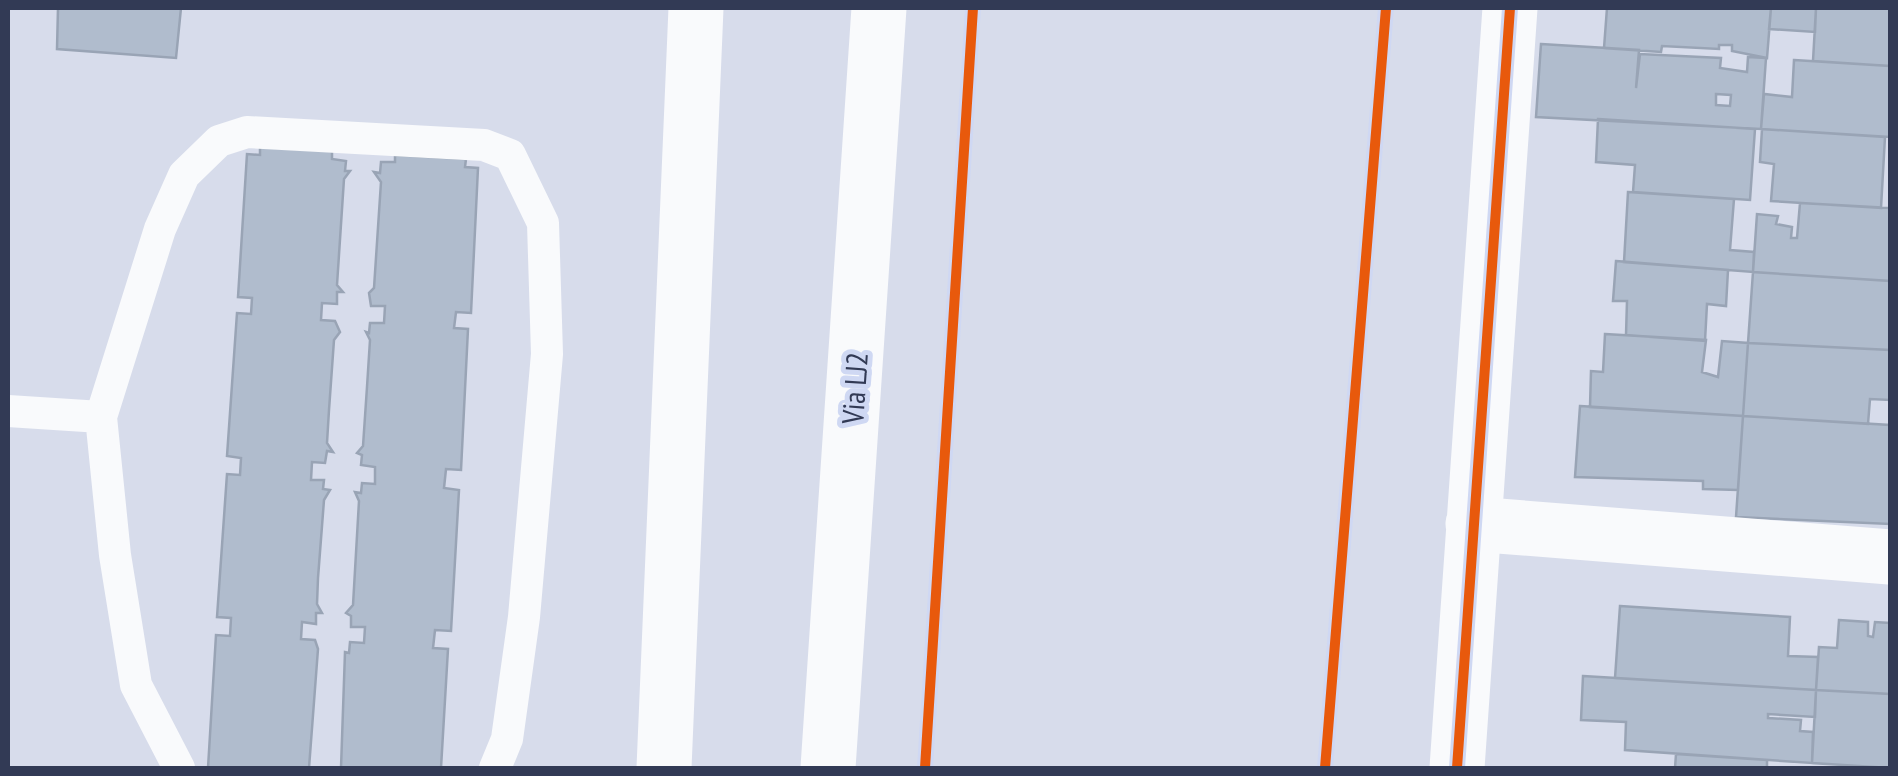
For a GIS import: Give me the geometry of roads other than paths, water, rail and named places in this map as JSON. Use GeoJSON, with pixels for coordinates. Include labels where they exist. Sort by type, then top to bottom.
{"type":"FeatureCollection","features":[{"type":"Feature","properties":{"kind":"main road"},"geometry":{"type":"LineString","coordinates":[[664,768],[696,8]]}},
{"type":"Feature","properties":{"kind":"main road","name":"Via LJ2"},"geometry":{"type":"LineString","coordinates":[[828,768],[879,8]]}},
{"type":"Feature","properties":{"kind":"main road"},"geometry":{"type":"LineString","coordinates":[[1457,768],[1510,8]]}},
{"type":"Feature","properties":{"kind":"main road"},"geometry":{"type":"LineString","coordinates":[[1473,524],[1890,557]]}},
{"type":"Feature","properties":{"kind":"lane"},"geometry":{"type":"LineString","coordinates":[[179,768],[136,686],[115,555],[102,417],[160,229],[184,176],[219,141],[246,132],[415,138],[484,145],[510,155],[543,223],[547,354],[524,618],[506,739],[496,768]]}},
{"type":"Feature","properties":{"kind":"lane"},"geometry":{"type":"LineString","coordinates":[[8,410],[102,417]]}}]}
